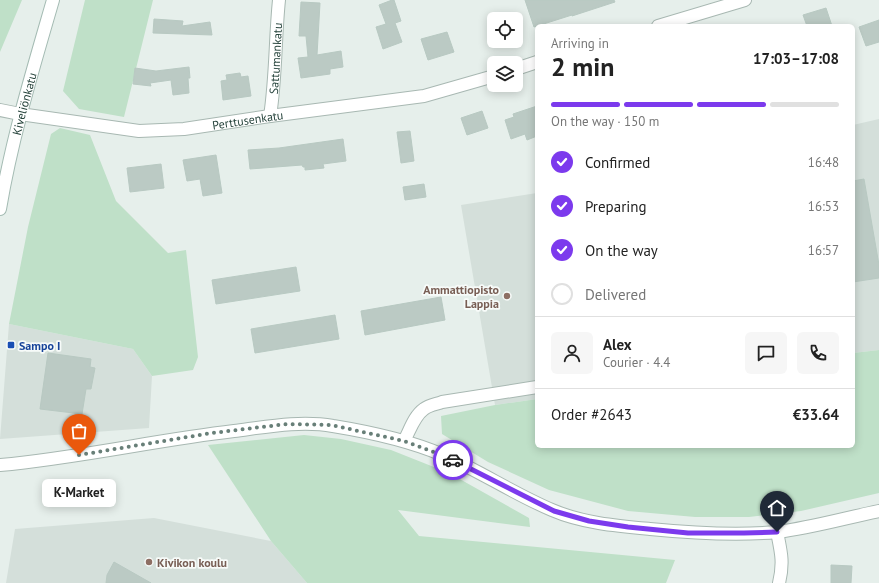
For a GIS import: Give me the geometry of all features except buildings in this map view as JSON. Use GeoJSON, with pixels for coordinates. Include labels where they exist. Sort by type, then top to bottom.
{"type":"FeatureCollection","features":[{"type":"Feature","properties":{"kind":"street","name":"Kiveliönkatu"},"geometry":{"type":"LineString","coordinates":[[0,209],[7,167],[20,114],[53,0]]}},
{"type":"Feature","properties":{"kind":"street","name":"Sattumankatu"},"geometry":{"type":"LineString","coordinates":[[270,116],[274,96],[276,33],[279,0]]}},
{"type":"Feature","properties":{"kind":"street"},"geometry":{"type":"LineString","coordinates":[[665,24],[744,0]]}},
{"type":"Feature","properties":{"kind":"street"},"geometry":{"type":"LineString","coordinates":[[523,67],[535,63]]}},
{"type":"Feature","properties":{"kind":"street","name":"Perttusenkatu"},"geometry":{"type":"LineString","coordinates":[[0,110],[139,131],[184,129],[424,96],[487,78]]}},
{"type":"Feature","properties":{"kind":"street"},"geometry":{"type":"LineString","coordinates":[[404,441],[415,419],[425,409],[431,406],[442,402],[535,387]]}},
{"type":"Feature","properties":{"kind":"street"},"geometry":{"type":"LineString","coordinates":[[0,465],[49,459],[212,433],[287,424],[331,425],[404,441],[442,455],[554,511],[589,521],[628,527],[688,533],[777,532],[879,510]]}},
{"type":"Feature","properties":{"kind":"street"},"geometry":{"type":"LineString","coordinates":[[777,532],[783,566],[779,583]]}},
{"type":"Feature","properties":{"kind":"shaded area"},"geometry":{"type":"Polygon","coordinates":[[[879,119],[879,350],[855,353],[855,125],[879,119]]]}},
{"type":"Feature","properties":{"kind":"shaded area","name":"Ammattiopisto Lappia"},"geometry":{"type":"Polygon","coordinates":[[[535,193],[535,399],[495,405],[461,205],[535,193]]]}},
{"type":"Feature","properties":{"kind":"shaded area"},"geometry":{"type":"Polygon","coordinates":[[[9,324],[133,349],[152,376],[149,428],[0,439],[9,324]]]}},
{"type":"Feature","properties":{"kind":"shaded area","name":"Kivikon koulu"},"geometry":{"type":"Polygon","coordinates":[[[154,518],[271,541],[307,583],[6,583],[15,529],[154,518]]]}},
{"type":"Feature","properties":{"kind":"green space"},"geometry":{"type":"Polygon","coordinates":[[[0,0],[22,0],[0,52],[0,0]]]}},
{"type":"Feature","properties":{"kind":"green space"},"geometry":{"type":"Polygon","coordinates":[[[85,0],[153,0],[124,117],[79,109],[63,91],[85,0]]]}},
{"type":"Feature","properties":{"kind":"green space"},"geometry":{"type":"Polygon","coordinates":[[[60,128],[90,135],[116,201],[168,253],[186,250],[198,357],[193,370],[152,376],[133,349],[9,324],[28,227],[51,134],[60,128]]]}},
{"type":"Feature","properties":{"kind":"green space"},"geometry":{"type":"Polygon","coordinates":[[[879,350],[879,493],[801,511],[749,517],[695,517],[628,511],[549,490],[488,462],[442,434],[441,416],[495,405],[535,399],[535,448],[855,448],[855,353],[879,350]]]}},
{"type":"Feature","properties":{"kind":"green space"},"geometry":{"type":"Polygon","coordinates":[[[304,435],[341,439],[391,450],[449,473],[529,518],[530,527],[398,510],[419,536],[675,560],[666,583],[307,583],[271,541],[208,445],[304,435]]]}},
{"type":"Feature","properties":{"kind":"way so far"},"geometry":{"type":"LineString","coordinates":[[79,455],[212,433],[287,424],[331,425],[404,441],[453,460]]}},
{"type":"Feature","properties":{"kind":"place","name":"Ammattiopisto Lappia"},"geometry":{"type":"Point","coordinates":[507,296]}},
{"type":"Feature","properties":{"kind":"place","name":"Sampo I"},"geometry":{"type":"Point","coordinates":[11,345]}},
{"type":"Feature","properties":{"kind":"place","name":"K-Market"},"geometry":{"type":"Point","coordinates":[79,455]}},
{"type":"Feature","properties":{"kind":"place","name":"Kivikon koulu"},"geometry":{"type":"Point","coordinates":[149,562]}},
{"type":"Feature","properties":{"kind":"route"},"geometry":{"type":"LineString","coordinates":[[453,460],[554,511],[589,521],[628,527],[688,533],[777,532]]}}]}
